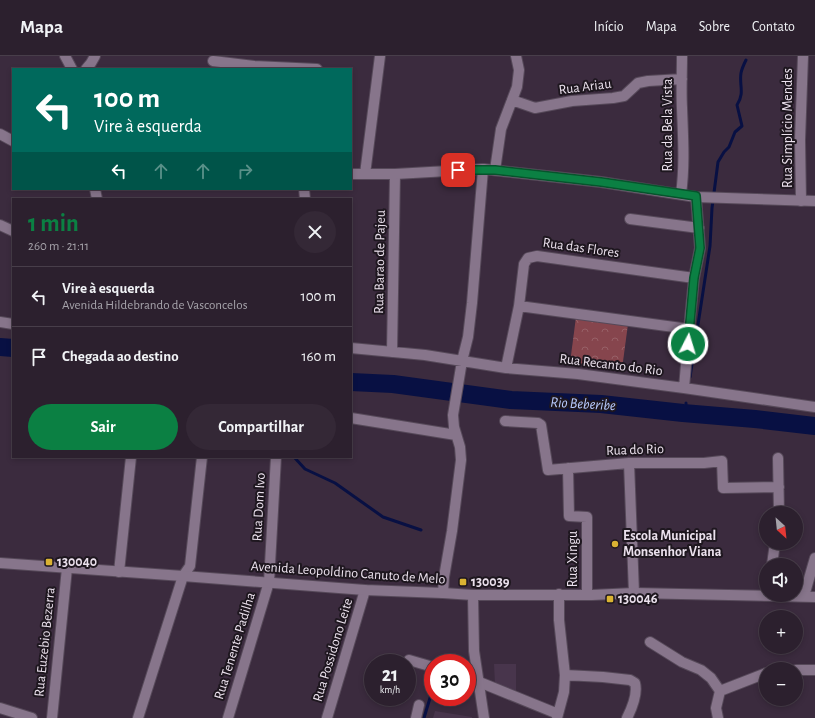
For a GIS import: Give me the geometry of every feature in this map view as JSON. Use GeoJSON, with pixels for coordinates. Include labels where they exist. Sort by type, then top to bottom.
{"type":"FeatureCollection","features":[{"type":"Feature","properties":{"kind":"street"},"geometry":{"type":"LineString","coordinates":[[65,56],[71,68]]}},
{"type":"Feature","properties":{"kind":"street"},"geometry":{"type":"LineString","coordinates":[[87,68],[95,56]]}},
{"type":"Feature","properties":{"kind":"street"},"geometry":{"type":"LineString","coordinates":[[365,174],[380,56]]}},
{"type":"Feature","properties":{"kind":"street"},"geometry":{"type":"LineString","coordinates":[[495,170],[501,129],[517,87],[519,70],[516,56]]}},
{"type":"Feature","properties":{"kind":"street","name":"Rua da Bela Vista"},"geometry":{"type":"LineString","coordinates":[[681,194],[684,142],[682,56]]}},
{"type":"Feature","properties":{"kind":"street","name":"Rua Simplício Mendes"},"geometry":{"type":"LineString","coordinates":[[801,201],[800,140],[802,56]]}},
{"type":"Feature","properties":{"kind":"street"},"geometry":{"type":"LineString","coordinates":[[212,62],[296,68]]}},
{"type":"Feature","properties":{"kind":"street","name":"Rua Ariau"},"geometry":{"type":"LineString","coordinates":[[512,100],[535,108],[572,101],[624,96],[638,83],[682,79]]}},
{"type":"Feature","properties":{"kind":"street"},"geometry":{"type":"LineString","coordinates":[[0,134],[12,140]]}},
{"type":"Feature","properties":{"kind":"street"},"geometry":{"type":"LineString","coordinates":[[352,174],[395,174],[483,169],[601,182],[701,197],[815,201]]}},
{"type":"Feature","properties":{"kind":"street"},"geometry":{"type":"LineString","coordinates":[[443,592],[461,454],[453,415],[462,361],[468,337],[483,169]]}},
{"type":"Feature","properties":{"kind":"street","name":"Rua Barao de Pajeu"},"geometry":{"type":"LineString","coordinates":[[392,352],[395,174]]}},
{"type":"Feature","properties":{"kind":"street"},"geometry":{"type":"LineString","coordinates":[[684,388],[694,278],[700,248],[699,228],[701,197]]}},
{"type":"Feature","properties":{"kind":"street"},"geometry":{"type":"LineString","coordinates":[[630,219],[699,228]]}},
{"type":"Feature","properties":{"kind":"street"},"geometry":{"type":"LineString","coordinates":[[0,225],[12,231]]}},
{"type":"Feature","properties":{"kind":"street","name":"Rua das Flores"},"geometry":{"type":"LineString","coordinates":[[506,368],[519,306],[524,264],[528,258],[537,256],[694,278]]}},
{"type":"Feature","properties":{"kind":"street"},"geometry":{"type":"LineString","coordinates":[[519,306],[689,329]]}},
{"type":"Feature","properties":{"kind":"street"},"geometry":{"type":"LineString","coordinates":[[0,322],[12,324]]}},
{"type":"Feature","properties":{"kind":"street","name":"Rua Recanto do Rio"},"geometry":{"type":"LineString","coordinates":[[352,348],[425,355],[506,368],[578,374],[815,407]]}},
{"type":"Feature","properties":{"kind":"street"},"geometry":{"type":"LineString","coordinates":[[352,418],[456,435]]}},
{"type":"Feature","properties":{"kind":"street","name":"Rua do Rio"},"geometry":{"type":"LineString","coordinates":[[505,421],[538,423],[541,425],[548,470],[629,463],[704,463],[722,461],[723,488],[779,487]]}},
{"type":"Feature","properties":{"kind":"street"},"geometry":{"type":"LineString","coordinates":[[119,572],[131,458]]}},
{"type":"Feature","properties":{"kind":"street"},"geometry":{"type":"LineString","coordinates":[[138,718],[183,576],[190,566],[202,458]]}},
{"type":"Feature","properties":{"kind":"street","name":"Rua Dom Ivo"},"geometry":{"type":"LineString","coordinates":[[269,582],[276,458]]}},
{"type":"Feature","properties":{"kind":"street"},"geometry":{"type":"LineString","coordinates":[[778,458],[779,506]]}},
{"type":"Feature","properties":{"kind":"street"},"geometry":{"type":"LineString","coordinates":[[629,463],[634,593]]}},
{"type":"Feature","properties":{"kind":"street","name":"Rua Xingu"},"geometry":{"type":"LineString","coordinates":[[568,468],[569,516],[587,518],[587,594]]}},
{"type":"Feature","properties":{"kind":"street"},"geometry":{"type":"LineString","coordinates":[[804,596],[815,558]]}},
{"type":"Feature","properties":{"kind":"street","name":"Avenida Leopoldino Canuto de Melo"},"geometry":{"type":"LineString","coordinates":[[0,563],[365,590],[443,592],[473,595],[634,593],[759,595]]}},
{"type":"Feature","properties":{"kind":"street","name":"Rua Euzebio Bezerra"},"geometry":{"type":"LineString","coordinates":[[52,718],[67,568]]}},
{"type":"Feature","properties":{"kind":"street","name":"Rua Tenente Padilha"},"geometry":{"type":"LineString","coordinates":[[228,718],[269,582]]}},
{"type":"Feature","properties":{"kind":"street","name":"Rua Possidono Leite"},"geometry":{"type":"LineString","coordinates":[[327,718],[365,590]]}},
{"type":"Feature","properties":{"kind":"street"},"geometry":{"type":"LineString","coordinates":[[478,681],[557,716],[564,692],[564,674],[559,620],[560,594]]}},
{"type":"Feature","properties":{"kind":"street"},"geometry":{"type":"LineString","coordinates":[[473,595],[473,636],[484,718]]}},
{"type":"Feature","properties":{"kind":"street","name":"Avenida Leopoldino Canuto de Melo"},"geometry":{"type":"LineString","coordinates":[[804,596],[815,597]]}},
{"type":"Feature","properties":{"kind":"street"},"geometry":{"type":"LineString","coordinates":[[650,642],[682,662],[701,670],[710,678],[720,691]]}},
{"type":"Feature","properties":{"kind":"street"},"geometry":{"type":"LineString","coordinates":[[803,670],[815,670]]}},
{"type":"Feature","properties":{"kind":"street"},"geometry":{"type":"LineString","coordinates":[[564,674],[630,680],[635,683],[635,697],[627,718]]}},
{"type":"Feature","properties":{"kind":"street"},"geometry":{"type":"LineString","coordinates":[[720,691],[759,676]]}},
{"type":"Feature","properties":{"kind":"street"},"geometry":{"type":"LineString","coordinates":[[718,718],[716,708],[720,691]]}},
{"type":"Feature","properties":{"kind":"street"},"geometry":{"type":"LineString","coordinates":[[416,718],[419,705]]}},
{"type":"Feature","properties":{"kind":"street"},"geometry":{"type":"LineString","coordinates":[[0,708],[32,718]]}},
{"type":"Feature","properties":{"kind":"shaded area"},"geometry":{"type":"Polygon","coordinates":[[[494,664],[516,664],[516,693],[495,684],[494,664]]]}},
{"type":"Feature","properties":{"kind":"shaded area"},"geometry":{"type":"Polygon","coordinates":[[[435,711],[472,717],[472,718],[433,718],[435,711]]]}},
{"type":"Feature","properties":{"kind":"green space"},"geometry":{"type":"Polygon","coordinates":[[[576,317],[628,324],[622,369],[570,363],[576,317]]]}},
{"type":"Feature","properties":{"kind":"waterway"},"geometry":{"type":"LineString","coordinates":[[690,377],[710,246],[712,208],[718,162],[729,147],[735,132],[742,126],[737,105],[741,97],[741,73],[746,60]]}},
{"type":"Feature","properties":{"kind":"waterway","name":"Rio Beberibe"},"geometry":{"type":"LineString","coordinates":[[0,347],[12,348]]}},
{"type":"Feature","properties":{"kind":"waterway","name":"Rio Beberibe"},"geometry":{"type":"LineString","coordinates":[[352,382],[393,384],[511,400],[601,404],[815,426]]}},
{"type":"Feature","properties":{"kind":"waterway"},"geometry":{"type":"LineString","coordinates":[[686,403],[686,414]]}},
{"type":"Feature","properties":{"kind":"waterway"},"geometry":{"type":"LineString","coordinates":[[295,458],[305,469],[335,483],[383,517],[421,530]]}},
{"type":"Feature","properties":{"kind":"waterway"},"geometry":{"type":"LineString","coordinates":[[424,718],[428,706]]}},
{"type":"Feature","properties":{"kind":"place","name":"Escola Municipal Monsenhor Viana"},"geometry":{"type":"Point","coordinates":[615,544]}},
{"type":"Feature","properties":{"kind":"place","name":"130040"},"geometry":{"type":"Point","coordinates":[49,562]}},
{"type":"Feature","properties":{"kind":"place","name":"130039"},"geometry":{"type":"Point","coordinates":[463,582]}},
{"type":"Feature","properties":{"kind":"place","name":"130046"},"geometry":{"type":"Point","coordinates":[610,599]}},
{"type":"Feature","properties":{"kind":"route"},"geometry":{"type":"LineString","coordinates":[[458,170],[495,170],[601,182],[696,196],[698,205],[700,248],[694,278],[688,344]]}}]}
